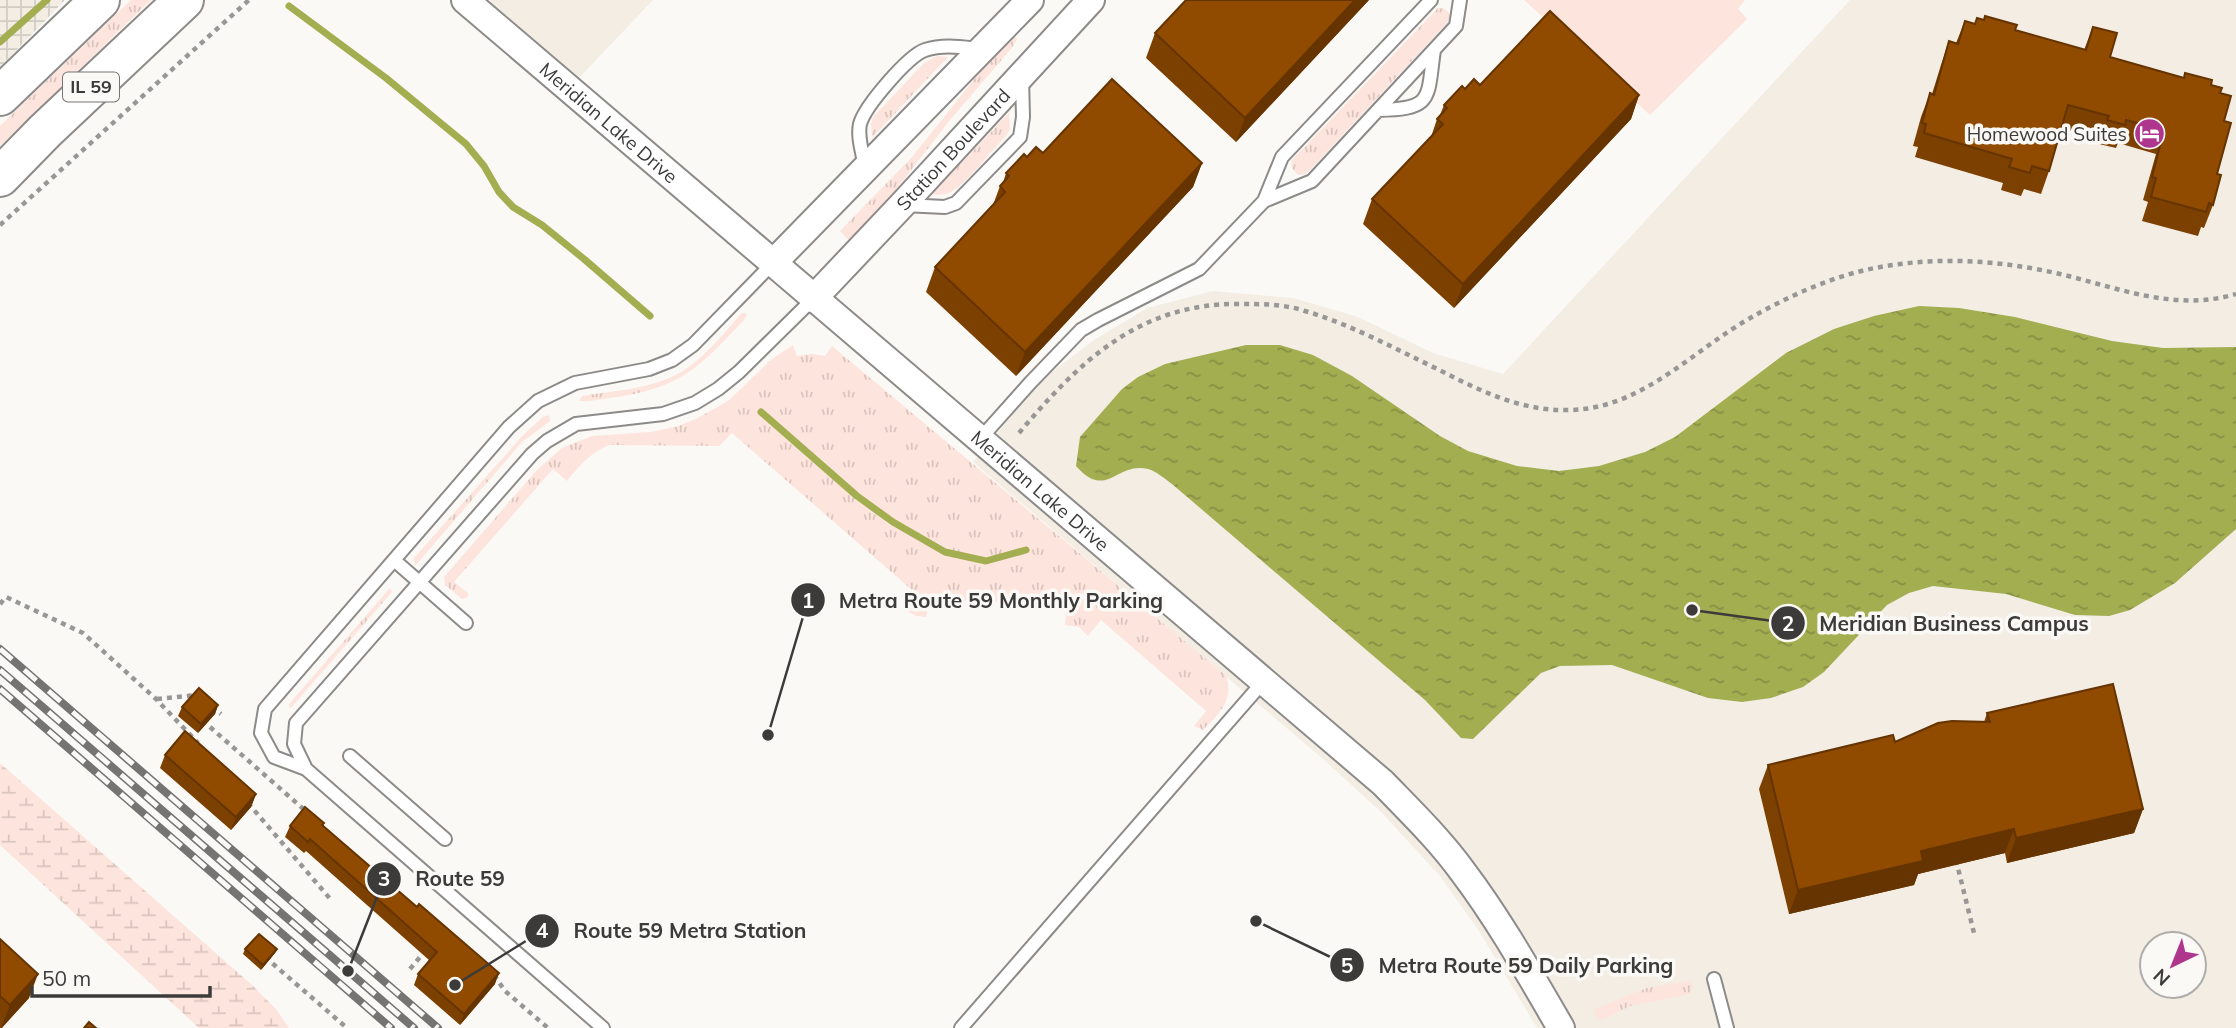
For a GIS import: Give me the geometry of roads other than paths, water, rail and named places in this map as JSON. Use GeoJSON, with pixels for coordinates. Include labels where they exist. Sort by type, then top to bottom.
{"type":"FeatureCollection","features":[{"type":"Feature","properties":{"kind":"main road","name":"IL 59"},"geometry":{"type":"LineString","coordinates":[[0,96],[100,0]]}},
{"type":"Feature","properties":{"kind":"main road","name":"IL 59"},"geometry":{"type":"LineString","coordinates":[[0,177],[184,0]]}},
{"type":"Feature","properties":{"kind":"street","name":"Meridian Lake Drive"},"geometry":{"type":"LineString","coordinates":[[465,0],[1384,783],[1425,825],[1463,871],[1500,924],[1561,1028]]}},
{"type":"Feature","properties":{"kind":"street"},"geometry":{"type":"LineString","coordinates":[[772,263],[1030,0]]}},
{"type":"Feature","properties":{"kind":"street","name":"Station Boulevard"},"geometry":{"type":"LineString","coordinates":[[813,299],[1091,0]]}},
{"type":"Feature","properties":{"kind":"lane"},"geometry":{"type":"LineString","coordinates":[[980,439],[1082,330],[1199,269],[1264,201],[1282,157],[1432,0]]}},
{"type":"Feature","properties":{"kind":"lane"},"geometry":{"type":"LineString","coordinates":[[1264,201],[1312,181],[1456,26],[1460,0]]}},
{"type":"Feature","properties":{"kind":"lane"},"geometry":{"type":"LineString","coordinates":[[865,168],[860,125],[868,107],[908,62],[922,51],[943,46],[983,49]]}},
{"type":"Feature","properties":{"kind":"lane"},"geometry":{"type":"LineString","coordinates":[[1378,110],[1407,109],[1422,101],[1429,91],[1434,50]]}},
{"type":"Feature","properties":{"kind":"lane"},"geometry":{"type":"LineString","coordinates":[[902,205],[945,206],[956,203],[1020,137],[1023,117],[1021,75]]}},
{"type":"Feature","properties":{"kind":"lane"},"geometry":{"type":"LineString","coordinates":[[603,1028],[306,769],[274,757],[261,733],[265,709],[509,427],[538,401],[575,383],[649,369],[672,360],[693,345],[772,263]]}},
{"type":"Feature","properties":{"kind":"lane"},"geometry":{"type":"LineString","coordinates":[[306,769],[295,744],[296,723],[512,476],[547,441],[576,424],[663,414],[695,403],[718,390],[739,372],[813,299]]}},
{"type":"Feature","properties":{"kind":"lane"},"geometry":{"type":"LineString","coordinates":[[394,560],[466,623]]}},
{"type":"Feature","properties":{"kind":"lane"},"geometry":{"type":"LineString","coordinates":[[961,1028],[1263,682]]}},
{"type":"Feature","properties":{"kind":"lane"},"geometry":{"type":"LineString","coordinates":[[350,756],[446,839]]}},
{"type":"Feature","properties":{"kind":"lane"},"geometry":{"type":"LineString","coordinates":[[1714,979],[1727,1028]]}},
{"type":"Feature","properties":{"kind":"water"},"geometry":{"type":"Polygon","coordinates":[[[1919,306],[1959,308],[2015,317],[2112,341],[2163,348],[2236,347],[2236,529],[2175,583],[2130,610],[2109,616],[2075,615],[2006,594],[1933,586],[1909,593],[1887,605],[1824,672],[1803,687],[1771,698],[1742,702],[1708,698],[1612,665],[1560,666],[1541,673],[1473,739],[1461,738],[1425,700],[1160,475],[1148,469],[1137,468],[1112,478],[1096,480],[1076,466],[1080,437],[1122,389],[1138,377],[1165,364],[1246,345],[1280,345],[1313,355],[1352,376],[1440,436],[1468,451],[1517,466],[1559,471],[1599,466],[1645,452],[1675,437],[1786,353],[1834,329],[1874,316],[1919,306]]]}},
{"type":"Feature","properties":{"kind":"waterway"},"geometry":{"type":"LineString","coordinates":[[0,42],[47,0]]}},
{"type":"Feature","properties":{"kind":"waterway"},"geometry":{"type":"LineString","coordinates":[[289,6],[386,78],[466,144],[484,166],[499,192],[513,207],[542,225],[650,316]]}},
{"type":"Feature","properties":{"kind":"waterway"},"geometry":{"type":"LineString","coordinates":[[761,412],[857,496],[893,522],[945,552],[986,561],[1026,550]]}},
{"type":"Feature","properties":{"kind":"railway"},"geometry":{"type":"LineString","coordinates":[[0,649],[438,1028]]}},
{"type":"Feature","properties":{"kind":"railway"},"geometry":{"type":"LineString","coordinates":[[0,670],[414,1028]]}},
{"type":"Feature","properties":{"kind":"railway"},"geometry":{"type":"LineString","coordinates":[[0,689],[391,1028]]}},
{"type":"Feature","properties":{"kind":"place","name":"Homewood Suites"},"geometry":{"type":"Point","coordinates":[2150,134]}},
{"type":"Feature","properties":{"kind":"place","name":"Meridian Business Campus"},"geometry":{"type":"Point","coordinates":[1692,610]}},
{"type":"Feature","properties":{"kind":"place","name":"Metra Route 59 Monthly Parking"},"geometry":{"type":"Point","coordinates":[768,735]}},
{"type":"Feature","properties":{"kind":"place","name":"Metra Route 59 Daily Parking"},"geometry":{"type":"Point","coordinates":[1256,921]}},
{"type":"Feature","properties":{"kind":"place","name":"Route 59"},"geometry":{"type":"Point","coordinates":[348,971]}},
{"type":"Feature","properties":{"kind":"place","name":"Route 59 Metra Station"},"geometry":{"type":"Point","coordinates":[455,985]}}]}
